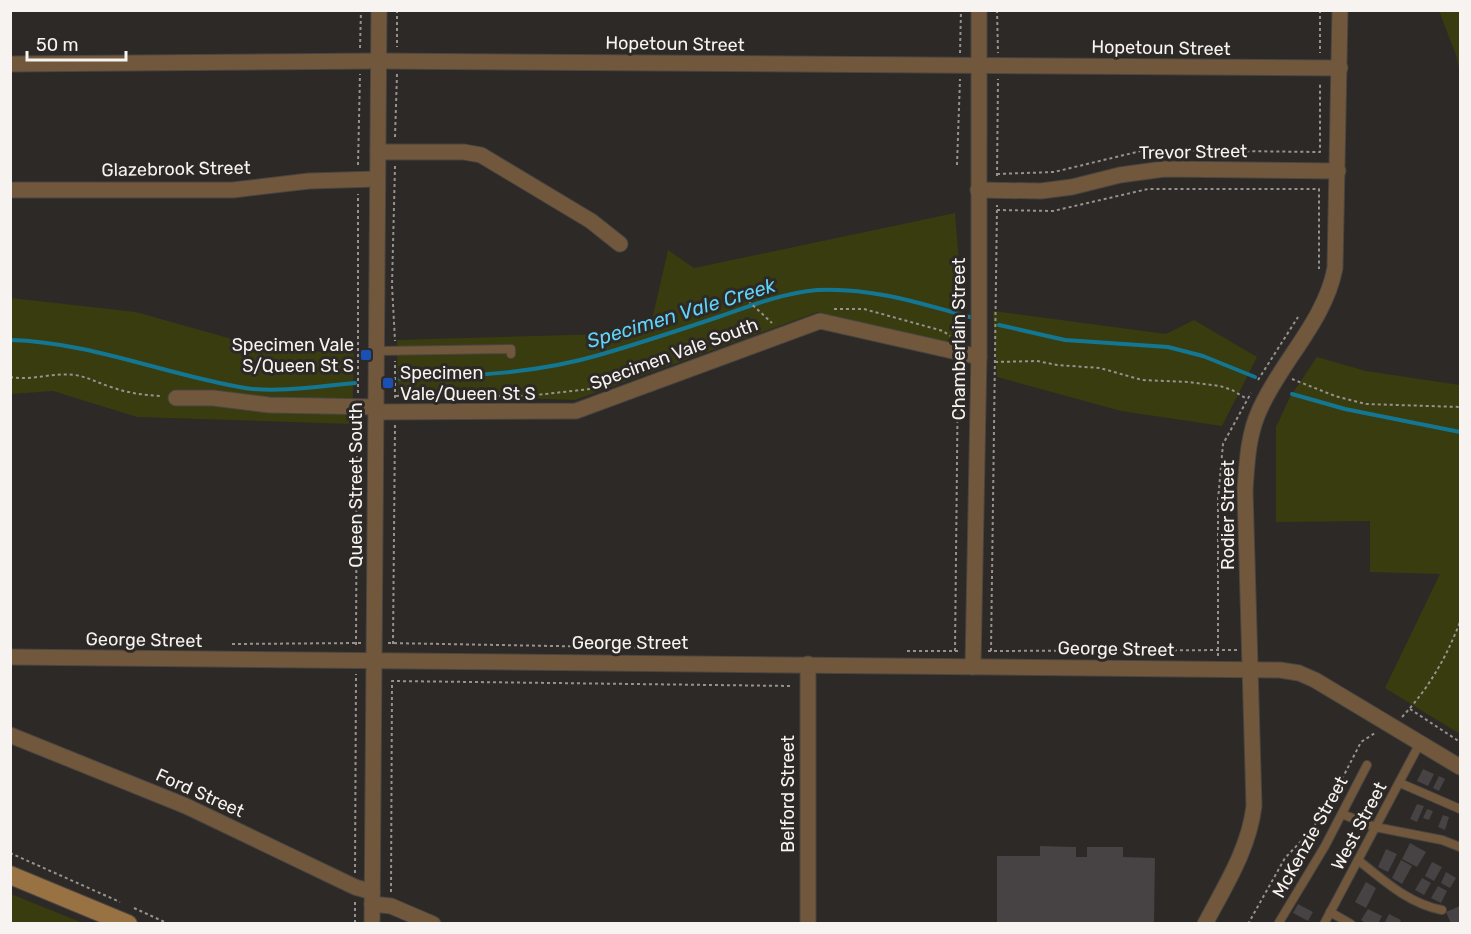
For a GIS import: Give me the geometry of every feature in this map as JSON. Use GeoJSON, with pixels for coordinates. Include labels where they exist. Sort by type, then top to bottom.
{"type":"FeatureCollection","features":[{"type":"Feature","properties":{"kind":"street","name":"Queen Street South"},"geometry":{"type":"LineString","coordinates":[[372,924],[379,10]]}},
{"type":"Feature","properties":{"kind":"street","name":"Chamberlain Street"},"geometry":{"type":"LineString","coordinates":[[973,659],[979,357],[979,10]]}},
{"type":"Feature","properties":{"kind":"street","name":"Rodier Street"},"geometry":{"type":"LineString","coordinates":[[1205,924],[1240,857],[1252,818],[1254,793],[1245,490],[1251,438],[1261,405],[1317,315],[1332,284],[1337,254],[1340,10]]}},
{"type":"Feature","properties":{"kind":"street","name":"Hopetoun Street"},"geometry":{"type":"LineString","coordinates":[[10,64],[397,61],[1340,68]]}},
{"type":"Feature","properties":{"kind":"street"},"geometry":{"type":"LineString","coordinates":[[378,152],[464,152],[481,155],[591,221],[620,244]]}},
{"type":"Feature","properties":{"kind":"street","name":"Trevor Street"},"geometry":{"type":"LineString","coordinates":[[978,190],[1050,190],[1120,175],[1164,169],[1338,171]]}},
{"type":"Feature","properties":{"kind":"street","name":"Glazebrook Street"},"geometry":{"type":"LineString","coordinates":[[10,190],[233,190],[309,181],[377,179]]}},
{"type":"Feature","properties":{"kind":"street","name":"Specimen Vale South"},"geometry":{"type":"LineString","coordinates":[[176,398],[213,398],[269,405],[357,402],[376,410],[395,413],[576,411],[820,321],[979,357]]}},
{"type":"Feature","properties":{"kind":"street","name":"George Street"},"geometry":{"type":"LineString","coordinates":[[10,657],[356,662],[808,664],[973,659],[1288,670],[1305,675],[1461,767]]}},
{"type":"Feature","properties":{"kind":"street","name":"Belford Street"},"geometry":{"type":"LineString","coordinates":[[808,664],[808,924]]}},
{"type":"Feature","properties":{"kind":"street","name":"Ford Street"},"geometry":{"type":"LineString","coordinates":[[10,735],[186,806],[355,887],[372,898],[433,924]]}},
{"type":"Feature","properties":{"kind":"street"},"geometry":{"type":"LineString","coordinates":[[12,875],[130,916]]}},
{"type":"Feature","properties":{"kind":"lane"},"geometry":{"type":"LineString","coordinates":[[376,351],[511,349],[511,354]]}},
{"type":"Feature","properties":{"kind":"lane","name":"West Street"},"geometry":{"type":"LineString","coordinates":[[1324,924],[1420,743]]}},
{"type":"Feature","properties":{"kind":"lane","name":"McKenzie Street"},"geometry":{"type":"LineString","coordinates":[[1278,924],[1342,814],[1367,765]]}},
{"type":"Feature","properties":{"kind":"lane"},"geometry":{"type":"LineString","coordinates":[[1400,783],[1461,809]]}},
{"type":"Feature","properties":{"kind":"lane"},"geometry":{"type":"LineString","coordinates":[[1342,814],[1375,827],[1442,840],[1461,847]]}},
{"type":"Feature","properties":{"kind":"lane"},"geometry":{"type":"LineString","coordinates":[[1358,860],[1408,897],[1442,910]]}},
{"type":"Feature","properties":{"kind":"lane"},"geometry":{"type":"LineString","coordinates":[[1330,912],[1351,924]]}},
{"type":"Feature","properties":{"kind":"path"},"geometry":{"type":"LineString","coordinates":[[355,924],[358,179],[361,10]]}},
{"type":"Feature","properties":{"kind":"path"},"geometry":{"type":"LineString","coordinates":[[393,662],[395,351],[392,285],[397,10]]}},
{"type":"Feature","properties":{"kind":"path"},"geometry":{"type":"LineString","coordinates":[[957,165],[961,10]]}},
{"type":"Feature","properties":{"kind":"path"},"geometry":{"type":"LineString","coordinates":[[991,651],[997,210],[997,10]]}},
{"type":"Feature","properties":{"kind":"path"},"geometry":{"type":"LineString","coordinates":[[1320,10],[1320,152]]}},
{"type":"Feature","properties":{"kind":"path"},"geometry":{"type":"LineString","coordinates":[[997,210],[1053,211],[1148,189],[1319,189]]}},
{"type":"Feature","properties":{"kind":"path"},"geometry":{"type":"LineString","coordinates":[[744,297],[772,323]]}},
{"type":"Feature","properties":{"kind":"path"},"geometry":{"type":"LineString","coordinates":[[995,362],[1037,361],[1100,368],[1142,380],[1210,384],[1232,390],[1247,400],[1261,405]]}},
{"type":"Feature","properties":{"kind":"path"},"geometry":{"type":"LineString","coordinates":[[955,651],[958,367]]}},
{"type":"Feature","properties":{"kind":"path"},"geometry":{"type":"LineString","coordinates":[[10,377],[26,380],[72,374],[87,377],[133,394],[176,398]]}},
{"type":"Feature","properties":{"kind":"path"},"geometry":{"type":"LineString","coordinates":[[1291,379],[1335,396],[1366,404],[1461,407]]}},
{"type":"Feature","properties":{"kind":"path"},"geometry":{"type":"LineString","coordinates":[[1248,924],[1285,858],[1326,810],[1361,742],[1400,719],[1410,709],[1440,669],[1461,622]]}},
{"type":"Feature","properties":{"kind":"path"},"geometry":{"type":"LineString","coordinates":[[393,643],[667,648]]}},
{"type":"Feature","properties":{"kind":"path"},"geometry":{"type":"LineString","coordinates":[[973,659],[991,651],[1249,650]]}},
{"type":"Feature","properties":{"kind":"path"},"geometry":{"type":"LineString","coordinates":[[391,906],[392,681],[808,686]]}},
{"type":"Feature","properties":{"kind":"path"},"geometry":{"type":"LineString","coordinates":[[1410,709],[1461,742]]}},
{"type":"Feature","properties":{"kind":"path"},"geometry":{"type":"LineString","coordinates":[[10,853],[124,904]]}},
{"type":"Feature","properties":{"kind":"path"},"geometry":{"type":"LineString","coordinates":[[130,916],[169,924]]}},
{"type":"Feature","properties":{"kind":"green space"},"geometry":{"type":"Polygon","coordinates":[[[1439,11],[1460,11],[1460,73],[1456,55],[1439,11]]]}},
{"type":"Feature","properties":{"kind":"green space"},"geometry":{"type":"Polygon","coordinates":[[[955,213],[964,324],[944,344],[818,312],[575,400],[398,394],[397,340],[604,334],[650,329],[668,250],[694,268],[955,213]]]}},
{"type":"Feature","properties":{"kind":"green space"},"geometry":{"type":"Polygon","coordinates":[[[11,298],[136,312],[271,350],[354,353],[352,424],[137,417],[53,391],[11,394],[11,298]]]}},
{"type":"Feature","properties":{"kind":"green space"},"geometry":{"type":"Polygon","coordinates":[[[993,311],[1166,334],[1194,320],[1257,357],[1222,426],[1121,411],[997,377],[993,311]]]}},
{"type":"Feature","properties":{"kind":"green space"},"geometry":{"type":"Polygon","coordinates":[[[1317,357],[1366,371],[1460,385],[1460,734],[1385,688],[1440,574],[1370,572],[1370,521],[1276,522],[1276,427],[1290,397],[1317,357]]]}},
{"type":"Feature","properties":{"kind":"green space"},"geometry":{"type":"Polygon","coordinates":[[[11,894],[83,923],[11,923],[11,894]]]}},
{"type":"Feature","properties":{"kind":"building"},"geometry":{"type":"Polygon","coordinates":[[[1423,769],[1434,774],[1428,786],[1417,781],[1423,769]]]}},
{"type":"Feature","properties":{"kind":"building"},"geometry":{"type":"Polygon","coordinates":[[[1439,776],[1445,779],[1439,791],[1433,788],[1439,776]]]}},
{"type":"Feature","properties":{"kind":"building"},"geometry":{"type":"Polygon","coordinates":[[[1417,804],[1424,806],[1417,822],[1410,819],[1417,804]]]}},
{"type":"Feature","properties":{"kind":"building"},"geometry":{"type":"Polygon","coordinates":[[[1427,809],[1433,811],[1429,820],[1423,818],[1427,809]]]}},
{"type":"Feature","properties":{"kind":"building"},"geometry":{"type":"Polygon","coordinates":[[[1443,815],[1449,817],[1445,830],[1438,827],[1443,815]]]}},
{"type":"Feature","properties":{"kind":"building"},"geometry":{"type":"Polygon","coordinates":[[[1410,843],[1426,852],[1417,867],[1402,859],[1410,843]]]}},
{"type":"Feature","properties":{"kind":"building"},"geometry":{"type":"Polygon","coordinates":[[[1040,846],[1076,847],[1076,857],[1087,857],[1087,847],[1123,847],[1123,857],[1155,858],[1154,924],[997,924],[997,856],[1040,856],[1040,846]]]}},
{"type":"Feature","properties":{"kind":"building"},"geometry":{"type":"Polygon","coordinates":[[[1386,849],[1397,854],[1388,872],[1378,867],[1386,849]]]}},
{"type":"Feature","properties":{"kind":"building"},"geometry":{"type":"Polygon","coordinates":[[[1401,860],[1412,866],[1402,884],[1392,878],[1401,860]]]}},
{"type":"Feature","properties":{"kind":"building"},"geometry":{"type":"Polygon","coordinates":[[[1432,862],[1442,867],[1434,881],[1425,876],[1432,862]]]}},
{"type":"Feature","properties":{"kind":"building"},"geometry":{"type":"Polygon","coordinates":[[[1446,872],[1456,878],[1450,888],[1441,883],[1446,872]]]}},
{"type":"Feature","properties":{"kind":"building"},"geometry":{"type":"Polygon","coordinates":[[[1422,878],[1431,883],[1424,895],[1415,890],[1422,878]]]}},
{"type":"Feature","properties":{"kind":"building"},"geometry":{"type":"Polygon","coordinates":[[[1366,882],[1376,888],[1366,908],[1355,902],[1366,882]]]}},
{"type":"Feature","properties":{"kind":"building"},"geometry":{"type":"Polygon","coordinates":[[[1438,886],[1447,891],[1441,903],[1431,898],[1438,886]]]}},
{"type":"Feature","properties":{"kind":"building"},"geometry":{"type":"Polygon","coordinates":[[[1298,904],[1313,912],[1308,921],[1293,913],[1298,904]]]}},
{"type":"Feature","properties":{"kind":"building"},"geometry":{"type":"Polygon","coordinates":[[[1460,906],[1460,924],[1451,924],[1446,912],[1460,906]]]}},
{"type":"Feature","properties":{"kind":"building"},"geometry":{"type":"Polygon","coordinates":[[[1368,909],[1382,916],[1378,924],[1367,924],[1361,920],[1368,909]]]}},
{"type":"Feature","properties":{"kind":"building"},"geometry":{"type":"Polygon","coordinates":[[[1389,914],[1401,920],[1399,924],[1384,924],[1389,914]]]}},
{"type":"Feature","properties":{"kind":"waterway","name":"Specimen Vale Creek"},"geometry":{"type":"LineString","coordinates":[[400,379],[500,373],[575,361],[645,341],[768,300],[817,290],[876,294],[970,317]]}},
{"type":"Feature","properties":{"kind":"waterway","name":"Specimen Vale Creek"},"geometry":{"type":"LineString","coordinates":[[999,325],[1065,340],[1168,347],[1203,356],[1255,377]]}},
{"type":"Feature","properties":{"kind":"waterway","name":"Specimen Vale Creek"},"geometry":{"type":"LineString","coordinates":[[10,340],[70,347],[245,388],[286,389],[355,383]]}},
{"type":"Feature","properties":{"kind":"waterway","name":"Specimen Vale Creek"},"geometry":{"type":"LineString","coordinates":[[1292,394],[1345,409],[1460,432]]}},
{"type":"Feature","properties":{"kind":"place","name":"Specimen Vale S/Queen St S"},"geometry":{"type":"Point","coordinates":[366,355]}},
{"type":"Feature","properties":{"kind":"place","name":"Specimen Vale/Queen St S"},"geometry":{"type":"Point","coordinates":[388,383]}}]}
